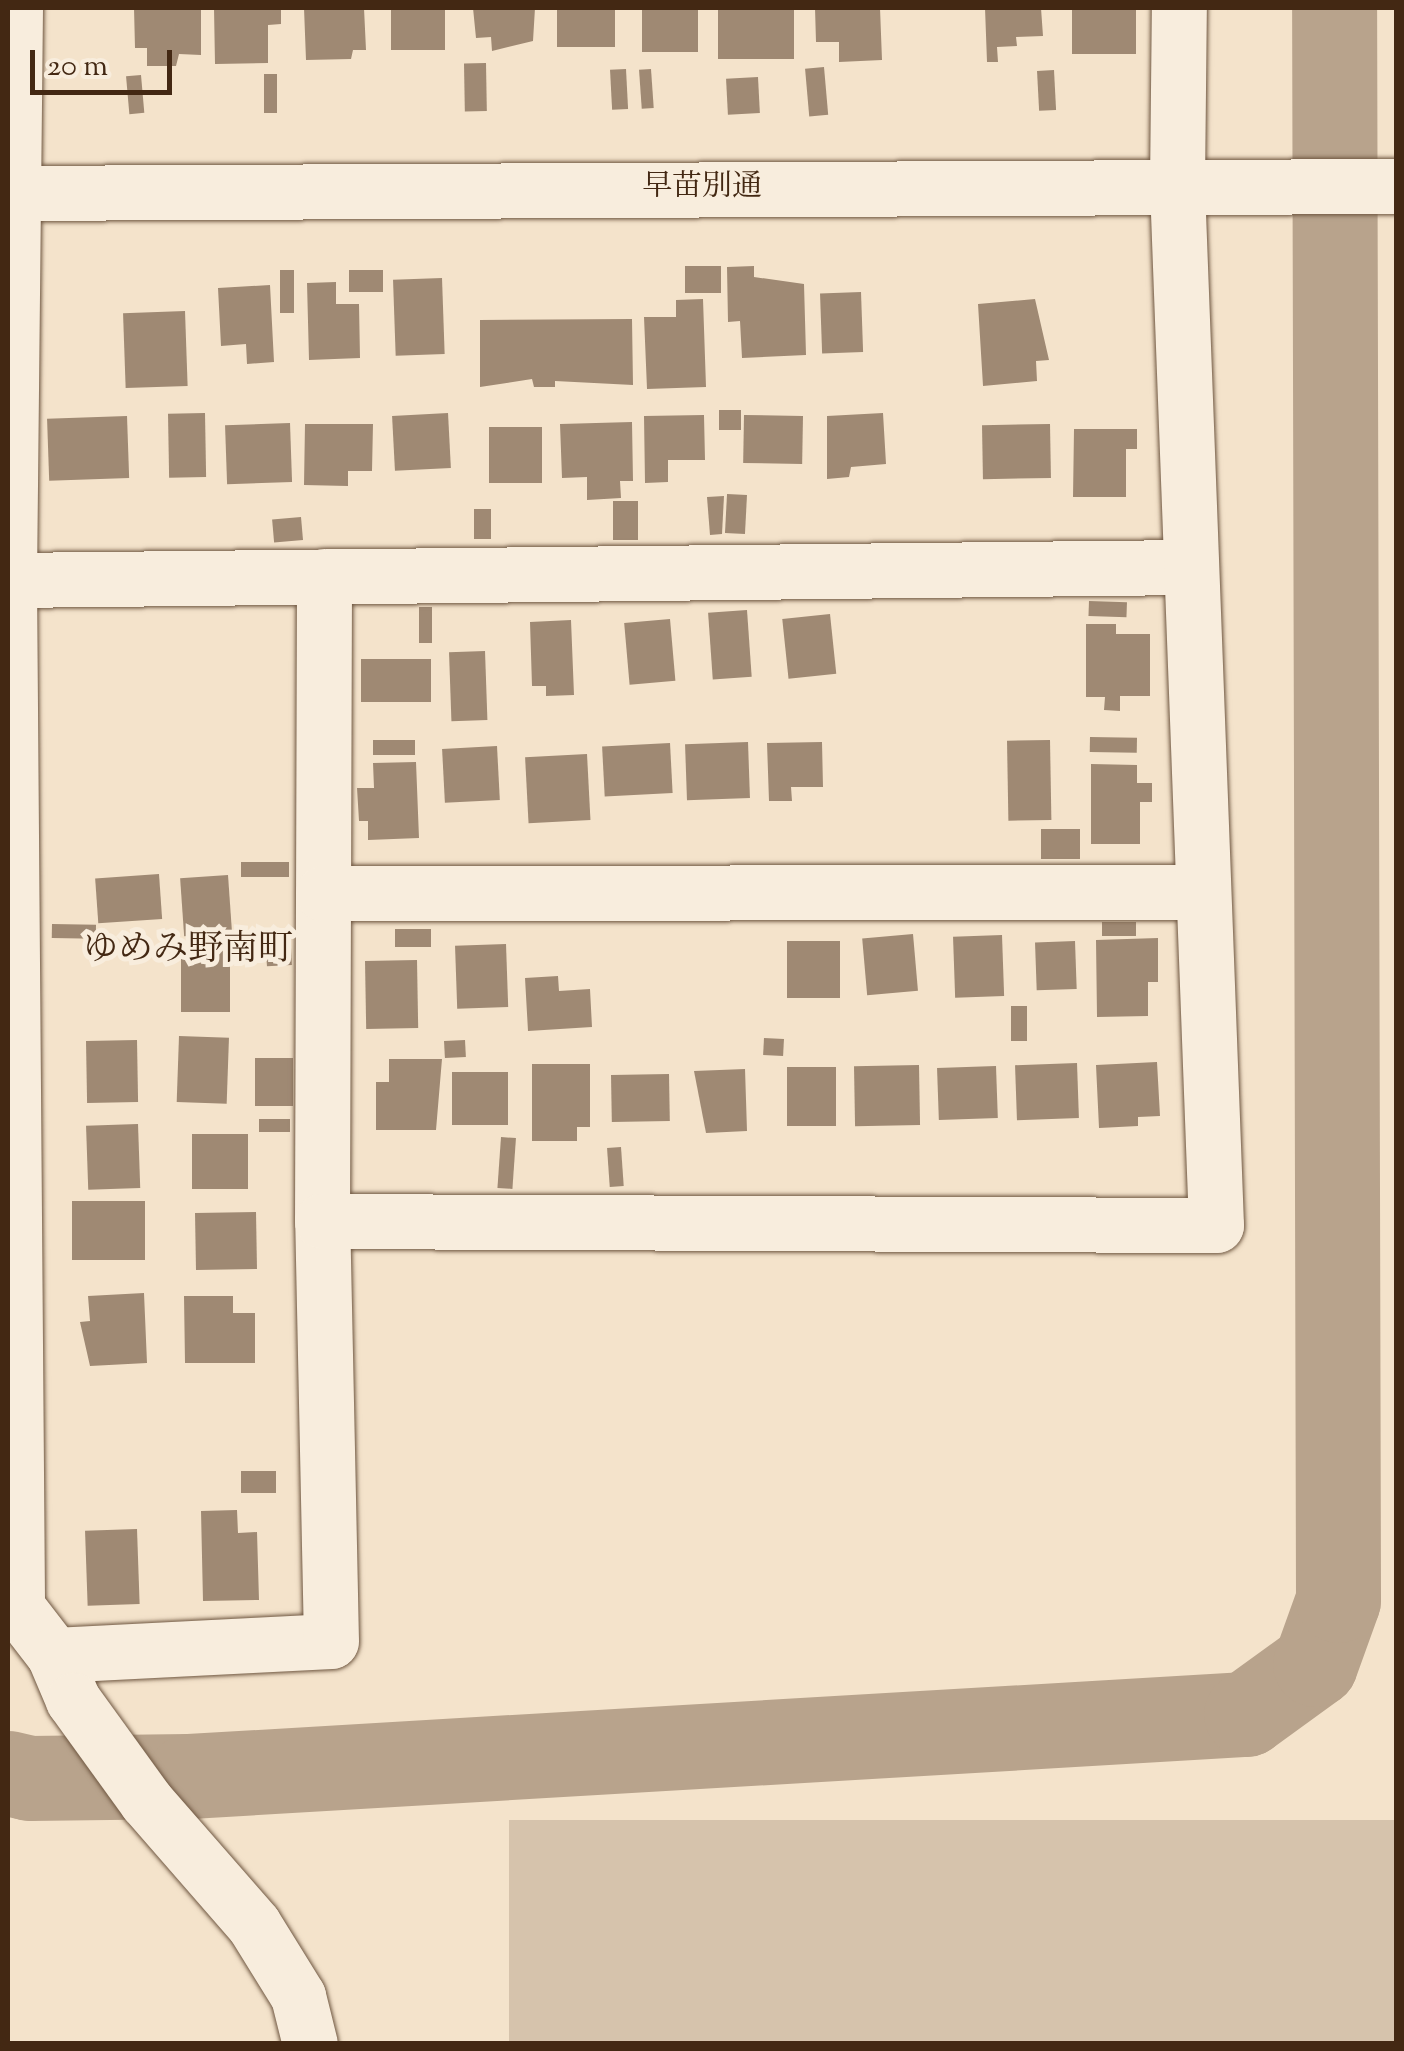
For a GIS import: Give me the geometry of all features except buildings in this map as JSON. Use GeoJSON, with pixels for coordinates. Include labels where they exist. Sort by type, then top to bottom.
{"type":"FeatureCollection","features":[{"type":"Feature","properties":{"kind":"street"},"geometry":{"type":"LineString","coordinates":[[15,8],[8,580],[16,1608],[54,1655],[72,1700],[146,1802],[254,1925],[298,1996],[310,2044]]}},
{"type":"Feature","properties":{"kind":"street"},"geometry":{"type":"LineString","coordinates":[[322,1221],[1216,1225],[1177,185],[1179,8]]}},
{"type":"Feature","properties":{"kind":"street","name":"早苗別通"},"geometry":{"type":"LineString","coordinates":[[13,194],[1396,186]]}},
{"type":"Feature","properties":{"kind":"street"},"geometry":{"type":"LineString","coordinates":[[8,580],[1190,567]]}},
{"type":"Feature","properties":{"kind":"street"},"geometry":{"type":"LineString","coordinates":[[54,1655],[332,1640],[322,1221],[324,576]]}},
{"type":"Feature","properties":{"kind":"street"},"geometry":{"type":"LineString","coordinates":[[323,893],[1203,892]]}},
{"type":"Feature","properties":{"kind":"shaded area"},"geometry":{"type":"Polygon","coordinates":[[[509,1820],[1396,1820],[1396,2043],[509,2043],[509,1820]]]}},
{"type":"Feature","properties":{"kind":"waterway"},"geometry":{"type":"LineString","coordinates":[[8,1773],[29,1778],[189,1776],[1246,1714],[1315,1664],[1338,1600],[1334,8]]}},
{"type":"Feature","properties":{"kind":"district","name":"ゆめみ野南町"},"geometry":{"type":"Point","coordinates":[188,951]}}]}
